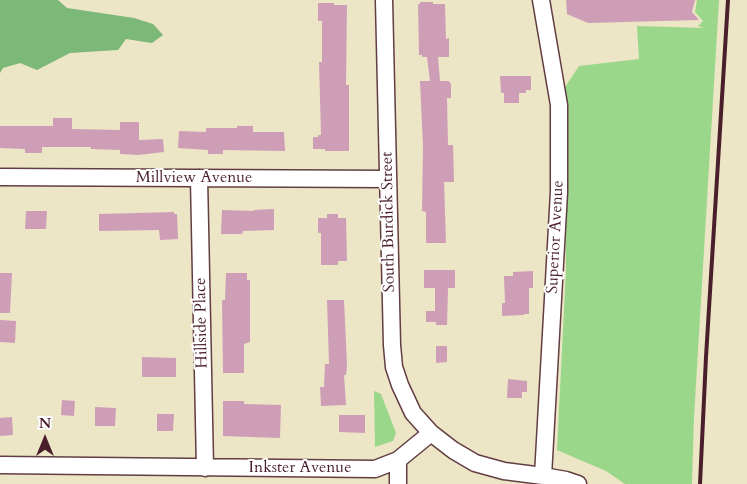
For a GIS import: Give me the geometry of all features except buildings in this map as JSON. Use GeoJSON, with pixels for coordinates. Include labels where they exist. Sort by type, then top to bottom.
{"type":"FeatureCollection","features":[{"type":"Feature","properties":{"kind":"street","name":"South Burdick Street"},"geometry":{"type":"LineString","coordinates":[[384,0],[394,367],[413,413],[431,433]]}},
{"type":"Feature","properties":{"kind":"street","name":"Superior Avenue"},"geometry":{"type":"LineString","coordinates":[[541,0],[559,105],[559,182],[543,476]]}},
{"type":"Feature","properties":{"kind":"street","name":"Millview Avenue"},"geometry":{"type":"LineString","coordinates":[[0,177],[388,179]]}},
{"type":"Feature","properties":{"kind":"street","name":"Hillside Place"},"geometry":{"type":"LineString","coordinates":[[199,178],[205,468]]}},
{"type":"Feature","properties":{"kind":"street"},"geometry":{"type":"LineString","coordinates":[[431,433],[453,450],[476,463],[504,471],[566,480],[578,484]]}},
{"type":"Feature","properties":{"kind":"street","name":"Inkster Avenue"},"geometry":{"type":"LineString","coordinates":[[0,465],[375,469],[398,460],[431,433]]}},
{"type":"Feature","properties":{"kind":"street"},"geometry":{"type":"LineString","coordinates":[[398,460],[398,484]]}},
{"type":"Feature","properties":{"kind":"green space"},"geometry":{"type":"Polygon","coordinates":[[[0,0],[58,0],[67,8],[134,18],[153,24],[163,35],[152,43],[126,39],[118,50],[70,53],[37,70],[20,63],[3,68],[0,73],[0,0]]]}},
{"type":"Feature","properties":{"kind":"green space"},"geometry":{"type":"Polygon","coordinates":[[[697,0],[719,0],[694,417],[692,484],[625,484],[606,471],[557,450],[566,269],[563,90],[579,66],[639,59],[637,26],[704,28],[698,26],[703,21],[695,12],[697,0]]]}},
{"type":"Feature","properties":{"kind":"green space"},"geometry":{"type":"Polygon","coordinates":[[[374,391],[381,394],[396,433],[393,441],[375,447],[374,391]]]}},
{"type":"Feature","properties":{"kind":"railway"},"geometry":{"type":"LineString","coordinates":[[700,484],[728,0]]}}]}
